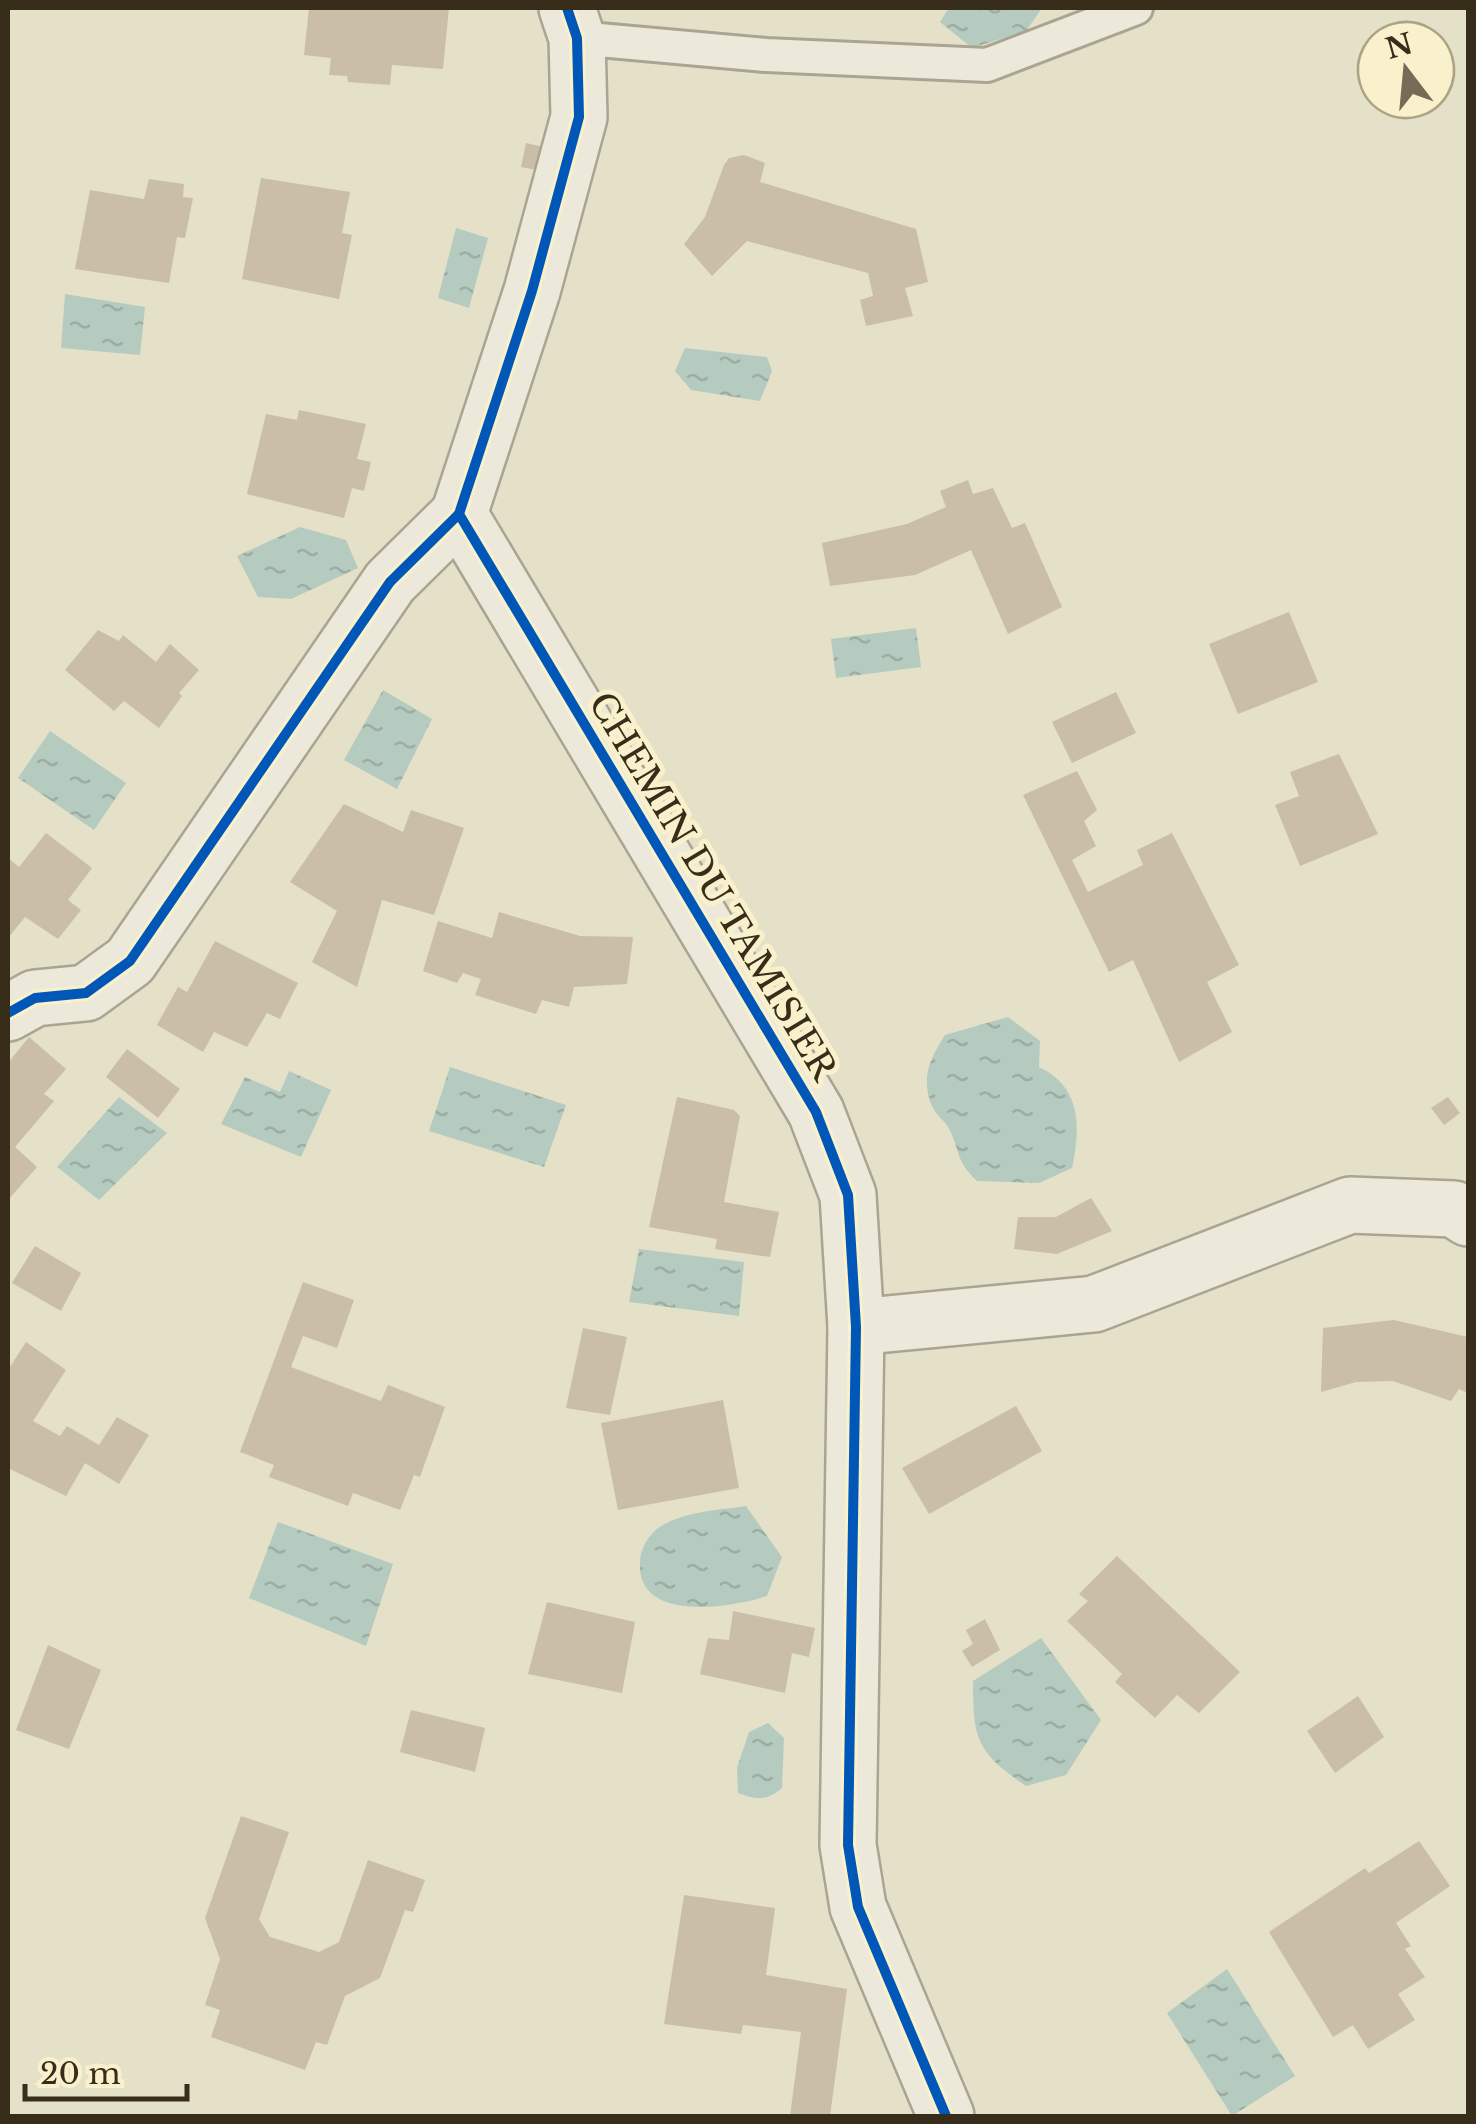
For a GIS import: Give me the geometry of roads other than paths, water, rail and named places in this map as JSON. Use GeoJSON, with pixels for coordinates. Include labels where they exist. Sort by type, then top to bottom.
{"type":"FeatureCollection","features":[{"type":"Feature","properties":{"kind":"street"},"geometry":{"type":"LineString","coordinates":[[8,1013],[35,998],[86,994],[130,961],[390,582],[460,514],[532,290],[578,117],[572,23]]}},
{"type":"Feature","properties":{"kind":"street","name":"CHEMIN DU TAMISIER"},"geometry":{"type":"LineString","coordinates":[[460,514],[816,1112],[848,1196],[856,1327],[848,1845],[858,1907],[946,2116]]}},
{"type":"Feature","properties":{"kind":"street"},"geometry":{"type":"LineString","coordinates":[[856,1327],[1094,1304],[1350,1205],[1454,1209],[1468,1218]]}},
{"type":"Feature","properties":{"kind":"lane"},"geometry":{"type":"LineString","coordinates":[[572,23],[766,55],[986,65],[1136,8]]}},
{"type":"Feature","properties":{"kind":"water"},"geometry":{"type":"Polygon","coordinates":[[[949,8],[1042,8],[1026,31],[972,48],[940,22],[949,8]]]}},
{"type":"Feature","properties":{"kind":"water"},"geometry":{"type":"Polygon","coordinates":[[[456,228],[488,238],[469,308],[438,298],[456,228]]]}},
{"type":"Feature","properties":{"kind":"water"},"geometry":{"type":"Polygon","coordinates":[[[65,294],[145,307],[140,355],[61,348],[65,294]]]}},
{"type":"Feature","properties":{"kind":"water"},"geometry":{"type":"Polygon","coordinates":[[[685,348],[767,357],[772,371],[760,401],[691,390],[675,371],[685,348]]]}},
{"type":"Feature","properties":{"kind":"water"},"geometry":{"type":"Polygon","coordinates":[[[300,527],[346,540],[358,568],[291,599],[258,597],[237,556],[300,527]]]}},
{"type":"Feature","properties":{"kind":"water"},"geometry":{"type":"Polygon","coordinates":[[[916,628],[921,667],[836,678],[831,639],[916,628]]]}},
{"type":"Feature","properties":{"kind":"water"},"geometry":{"type":"Polygon","coordinates":[[[383,690],[432,719],[397,789],[344,760],[383,690]]]}},
{"type":"Feature","properties":{"kind":"water"},"geometry":{"type":"Polygon","coordinates":[[[50,731],[126,783],[94,830],[18,778],[50,731]]]}},
{"type":"Feature","properties":{"kind":"water"},"geometry":{"type":"Polygon","coordinates":[[[1008,1017],[1040,1041],[1039,1067],[1063,1085],[1075,1109],[1077,1137],[1072,1168],[1039,1183],[977,1181],[961,1161],[948,1127],[933,1108],[927,1088],[931,1062],[945,1035],[1008,1017]]]}},
{"type":"Feature","properties":{"kind":"water"},"geometry":{"type":"Polygon","coordinates":[[[450,1067],[566,1105],[544,1167],[429,1131],[450,1067]]]}},
{"type":"Feature","properties":{"kind":"water"},"geometry":{"type":"Polygon","coordinates":[[[289,1071],[331,1090],[301,1157],[221,1124],[245,1077],[280,1092],[289,1071]]]}},
{"type":"Feature","properties":{"kind":"water"},"geometry":{"type":"Polygon","coordinates":[[[119,1097],[167,1133],[99,1200],[57,1167],[119,1097]]]}},
{"type":"Feature","properties":{"kind":"water"},"geometry":{"type":"Polygon","coordinates":[[[639,1249],[744,1262],[739,1316],[629,1302],[639,1249]]]}},
{"type":"Feature","properties":{"kind":"water"},"geometry":{"type":"Polygon","coordinates":[[[746,1506],[782,1557],[767,1596],[710,1607],[669,1603],[653,1595],[643,1582],[640,1557],[654,1532],[682,1517],[746,1506]]]}},
{"type":"Feature","properties":{"kind":"water"},"geometry":{"type":"Polygon","coordinates":[[[278,1522],[393,1564],[366,1646],[249,1598],[278,1522]]]}},
{"type":"Feature","properties":{"kind":"water"},"geometry":{"type":"Polygon","coordinates":[[[1041,1638],[1101,1720],[1066,1775],[1026,1786],[997,1763],[981,1742],[974,1717],[973,1681],[1041,1638]]]}},
{"type":"Feature","properties":{"kind":"water"},"geometry":{"type":"Polygon","coordinates":[[[768,1723],[784,1738],[782,1788],[761,1798],[738,1793],[737,1768],[749,1732],[768,1723]]]}},
{"type":"Feature","properties":{"kind":"water"},"geometry":{"type":"Polygon","coordinates":[[[1227,1969],[1295,2076],[1232,2116],[1167,2013],[1227,1969]]]}}]}
